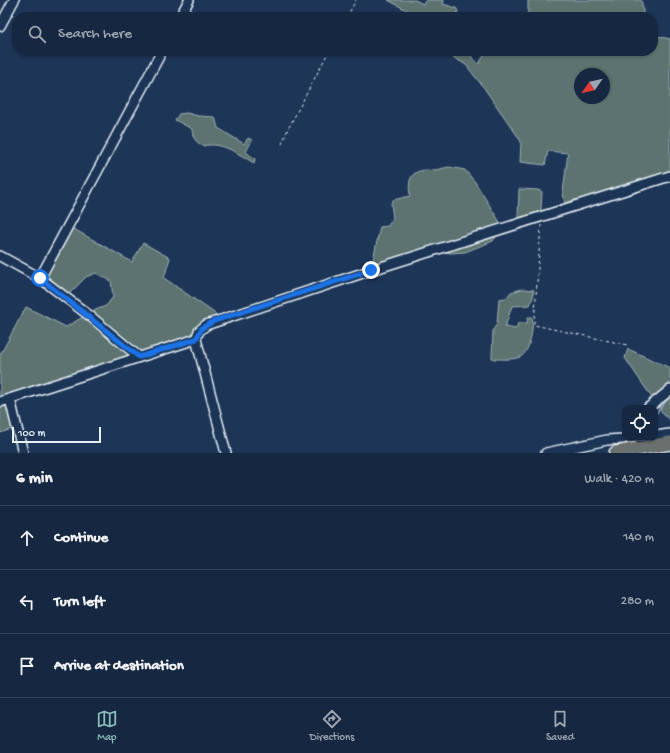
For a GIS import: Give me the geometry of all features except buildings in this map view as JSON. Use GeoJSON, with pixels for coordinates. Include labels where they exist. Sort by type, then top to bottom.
{"type":"FeatureCollection","features":[{"type":"Feature","properties":{"kind":"highway"},"geometry":{"type":"LineString","coordinates":[[621,443],[670,443]]}},
{"type":"Feature","properties":{"kind":"street"},"geometry":{"type":"LineString","coordinates":[[0,26],[14,0]]}},
{"type":"Feature","properties":{"kind":"street"},"geometry":{"type":"LineString","coordinates":[[183,12],[189,0]]}},
{"type":"Feature","properties":{"kind":"street"},"geometry":{"type":"LineString","coordinates":[[40,278],[159,56]]}},
{"type":"Feature","properties":{"kind":"street"},"geometry":{"type":"LineString","coordinates":[[226,453],[196,339],[202,328],[214,321],[670,176]]}},
{"type":"Feature","properties":{"kind":"street"},"geometry":{"type":"LineString","coordinates":[[0,256],[40,278],[139,357]]}},
{"type":"Feature","properties":{"kind":"street"},"geometry":{"type":"LineString","coordinates":[[0,402],[196,339]]}},
{"type":"Feature","properties":{"kind":"street"},"geometry":{"type":"LineString","coordinates":[[653,405],[670,390]]}},
{"type":"Feature","properties":{"kind":"street"},"geometry":{"type":"LineString","coordinates":[[10,399],[23,453]]}},
{"type":"Feature","properties":{"kind":"street"},"geometry":{"type":"LineString","coordinates":[[658,436],[670,434]]}},
{"type":"Feature","properties":{"kind":"street"},"geometry":{"type":"LineString","coordinates":[[546,453],[607,440],[621,443]]}},
{"type":"Feature","properties":{"kind":"path"},"geometry":{"type":"LineString","coordinates":[[350,12],[356,0]]}},
{"type":"Feature","properties":{"kind":"path"},"geometry":{"type":"LineString","coordinates":[[282,144],[288,129],[326,56]]}},
{"type":"Feature","properties":{"kind":"path"},"geometry":{"type":"LineString","coordinates":[[542,216],[534,325],[628,345]]}},
{"type":"Feature","properties":{"kind":"green space"},"geometry":{"type":"Polygon","coordinates":[[[388,0],[415,0],[423,4],[426,0],[444,0],[443,4],[456,8],[458,11],[458,12],[410,12],[388,0]]]}},
{"type":"Feature","properties":{"kind":"green space"},"geometry":{"type":"Polygon","coordinates":[[[528,0],[641,0],[643,8],[643,12],[528,12],[528,0]]]}},
{"type":"Feature","properties":{"kind":"green space"},"geometry":{"type":"Polygon","coordinates":[[[658,36],[670,39],[670,178],[565,206],[563,192],[568,153],[548,151],[545,165],[520,162],[521,142],[519,138],[466,65],[451,56],[471,56],[479,64],[484,56],[658,56],[658,36]]]}},
{"type":"Feature","properties":{"kind":"green space"},"geometry":{"type":"Polygon","coordinates":[[[187,113],[198,116],[215,117],[218,128],[244,144],[248,138],[252,140],[246,152],[255,159],[254,163],[230,149],[217,145],[203,146],[198,143],[194,137],[192,129],[175,120],[179,114],[187,113]]]}},
{"type":"Feature","properties":{"kind":"green space"},"geometry":{"type":"Polygon","coordinates":[[[449,167],[465,170],[475,182],[501,224],[500,231],[493,241],[465,252],[450,253],[430,249],[375,265],[373,260],[380,227],[388,226],[393,218],[391,203],[393,200],[410,196],[409,186],[411,178],[416,173],[420,171],[449,167]]]}},
{"type":"Feature","properties":{"kind":"green space"},"geometry":{"type":"Polygon","coordinates":[[[519,189],[538,190],[542,192],[540,215],[519,221],[519,189]]]}},
{"type":"Feature","properties":{"kind":"green space"},"geometry":{"type":"Polygon","coordinates":[[[72,228],[132,262],[143,243],[170,258],[164,278],[217,315],[215,319],[196,338],[9,397],[15,428],[0,433],[0,355],[26,307],[66,327],[93,311],[106,306],[113,297],[111,281],[96,273],[86,277],[67,296],[41,278],[72,228]]]}},
{"type":"Feature","properties":{"kind":"green space"},"geometry":{"type":"Polygon","coordinates":[[[522,289],[534,290],[530,305],[512,306],[505,327],[516,329],[518,323],[527,323],[528,317],[532,317],[532,333],[529,345],[520,357],[511,359],[494,359],[492,358],[493,330],[497,324],[499,299],[506,298],[511,292],[522,289]]]}},
{"type":"Feature","properties":{"kind":"green space"},"geometry":{"type":"Polygon","coordinates":[[[628,349],[670,368],[670,420],[663,414],[625,358],[628,349]]]}},
{"type":"Feature","properties":{"kind":"waterway"},"geometry":{"type":"LineString","coordinates":[[0,16],[9,0]]}},
{"type":"Feature","properties":{"kind":"waterway"},"geometry":{"type":"LineString","coordinates":[[658,411],[670,396]]}},
{"type":"Feature","properties":{"kind":"route"},"geometry":{"type":"LineString","coordinates":[[40,278],[90,316],[139,357],[196,339],[199,331],[206,324],[371,270]]}}]}
